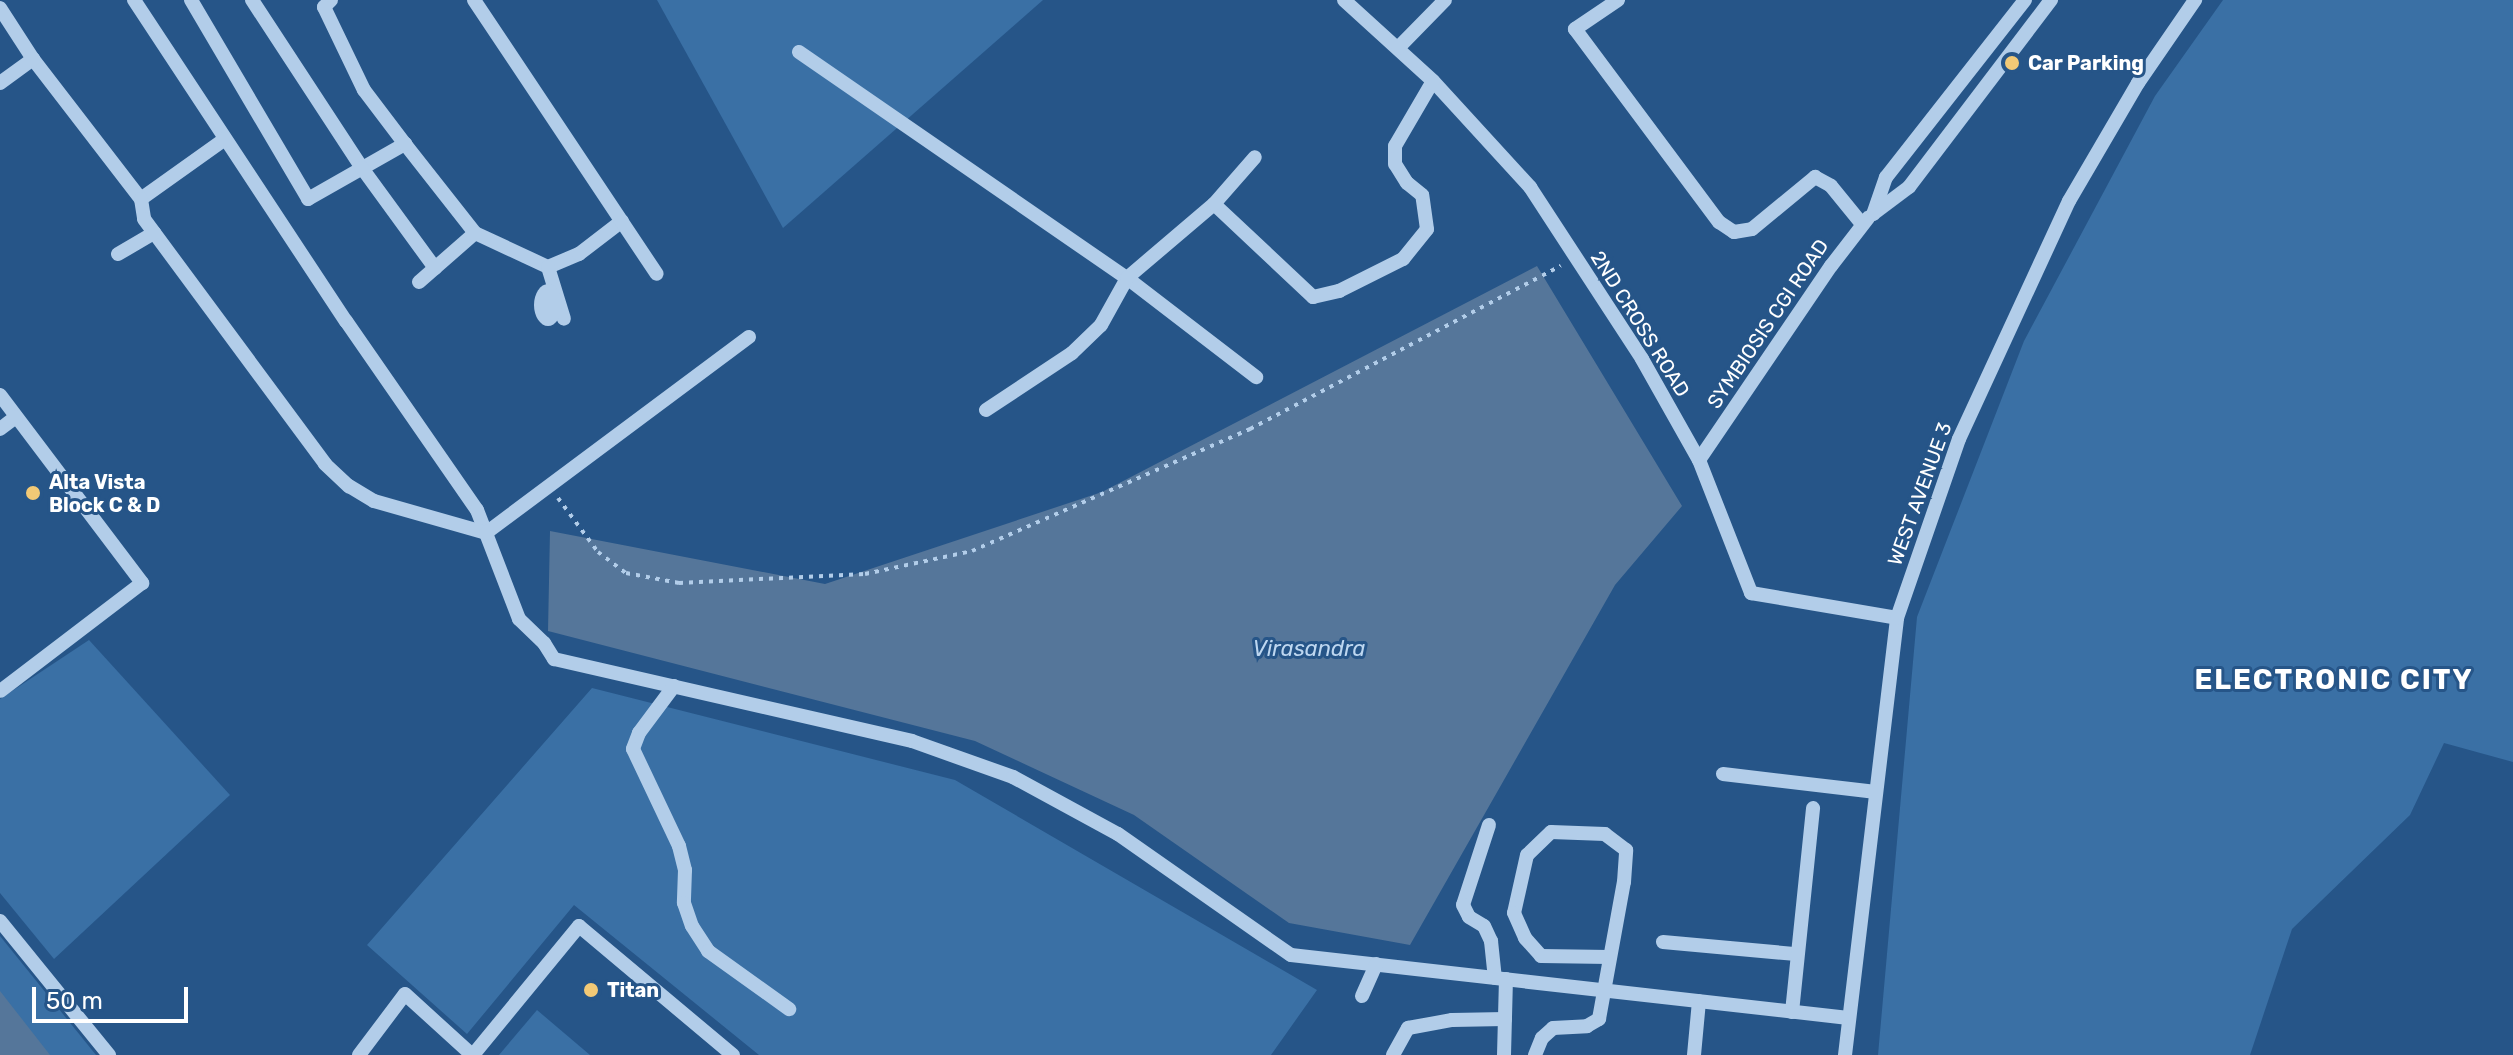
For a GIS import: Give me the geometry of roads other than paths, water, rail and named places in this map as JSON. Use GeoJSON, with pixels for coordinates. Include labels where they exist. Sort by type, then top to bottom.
{"type":"FeatureCollection","features":[{"type":"Feature","properties":{"kind":"street"},"geometry":{"type":"LineString","coordinates":[[134,0],[477,510],[519,619],[544,643],[554,659],[912,741],[1013,777],[1118,834],[1291,955],[1848,1018]]}},
{"type":"Feature","properties":{"kind":"street"},"geometry":{"type":"LineString","coordinates":[[191,0],[308,199],[405,144]]}},
{"type":"Feature","properties":{"kind":"street"},"geometry":{"type":"LineString","coordinates":[[252,0],[362,168],[435,268]]}},
{"type":"Feature","properties":{"kind":"street"},"geometry":{"type":"LineString","coordinates":[[331,0],[324,7],[364,90],[475,233],[548,267],[579,254],[622,221]]}},
{"type":"Feature","properties":{"kind":"street"},"geometry":{"type":"LineString","coordinates":[[474,0],[657,274]]}},
{"type":"Feature","properties":{"kind":"street","name":"2ND CROSS ROAD"},"geometry":{"type":"LineString","coordinates":[[1344,0],[1433,81],[1530,187],[1642,359],[1699,460],[1751,593],[1897,618]]}},
{"type":"Feature","properties":{"kind":"street"},"geometry":{"type":"LineString","coordinates":[[1398,48],[1445,0]]}},
{"type":"Feature","properties":{"kind":"street"},"geometry":{"type":"LineString","coordinates":[[1618,0],[1575,29],[1719,222],[1734,232],[1752,229],[1815,177],[1831,186],[1868,219]]}},
{"type":"Feature","properties":{"kind":"street","name":"SYMBIOSIS CGI ROAD"},"geometry":{"type":"LineString","coordinates":[[1699,460],[1868,219],[1886,177],[2025,0]]}},
{"type":"Feature","properties":{"kind":"street","name":"WEST AVENUE 3"},"geometry":{"type":"LineString","coordinates":[[1845,1055],[1897,618],[1959,439],[2069,201],[2138,83],[2195,0]]}},
{"type":"Feature","properties":{"kind":"street","name":"SYMBIOSIS CGI ROAD"},"geometry":{"type":"LineString","coordinates":[[1868,219],[1909,187],[2043,3]]}},
{"type":"Feature","properties":{"kind":"street"},"geometry":{"type":"LineString","coordinates":[[2,17],[141,199],[144,219],[325,464],[349,486],[374,501],[486,533]]}},
{"type":"Feature","properties":{"kind":"street"},"geometry":{"type":"LineString","coordinates":[[799,52],[1127,278],[1256,377]]}},
{"type":"Feature","properties":{"kind":"street"},"geometry":{"type":"LineString","coordinates":[[0,83],[33,59]]}},
{"type":"Feature","properties":{"kind":"street"},"geometry":{"type":"LineString","coordinates":[[1214,204],[1313,297],[1339,291],[1403,259],[1427,229],[1422,195],[1407,183],[1395,164],[1395,146],[1433,81]]}},
{"type":"Feature","properties":{"kind":"street"},"geometry":{"type":"LineString","coordinates":[[141,199],[225,139]]}},
{"type":"Feature","properties":{"kind":"street"},"geometry":{"type":"LineString","coordinates":[[986,410],[1081,344],[1101,325],[1127,278],[1214,204],[1255,157]]}},
{"type":"Feature","properties":{"kind":"street"},"geometry":{"type":"LineString","coordinates":[[118,254],[154,233]]}},
{"type":"Feature","properties":{"kind":"street"},"geometry":{"type":"LineString","coordinates":[[419,282],[475,233]]}},
{"type":"Feature","properties":{"kind":"street"},"geometry":{"type":"LineString","coordinates":[[548,267],[564,319]]}},
{"type":"Feature","properties":{"kind":"street"},"geometry":{"type":"LineString","coordinates":[[486,533],[749,337]]}},
{"type":"Feature","properties":{"kind":"street"},"geometry":{"type":"LineString","coordinates":[[0,395],[142,583],[0,691]]}},
{"type":"Feature","properties":{"kind":"street"},"geometry":{"type":"LineString","coordinates":[[0,429],[16,417]]}},
{"type":"Feature","properties":{"kind":"street"},"geometry":{"type":"LineString","coordinates":[[674,686],[639,733],[633,749],[679,846],[688,914],[708,951],[789,1009]]}},
{"type":"Feature","properties":{"kind":"street"},"geometry":{"type":"LineString","coordinates":[[1723,774],[1876,792]]}},
{"type":"Feature","properties":{"kind":"street"},"geometry":{"type":"LineString","coordinates":[[1792,1012],[1813,808]]}},
{"type":"Feature","properties":{"kind":"street"},"geometry":{"type":"LineString","coordinates":[[1489,825],[1463,905],[1469,917],[1484,926],[1491,941],[1501,978],[1505,1019],[1504,1055]]}},
{"type":"Feature","properties":{"kind":"street"},"geometry":{"type":"LineString","coordinates":[[1535,1055],[1542,1038],[1553,1028],[1587,1026],[1599,1019],[1603,990],[1609,957],[1626,850],[1605,834],[1551,832],[1527,855],[1514,913],[1525,938],[1541,956],[1609,957]]}},
{"type":"Feature","properties":{"kind":"street"},"geometry":{"type":"LineString","coordinates":[[0,921],[109,1055]]}},
{"type":"Feature","properties":{"kind":"street"},"geometry":{"type":"LineString","coordinates":[[359,1055],[405,994],[472,1055],[579,926],[733,1055]]}},
{"type":"Feature","properties":{"kind":"street"},"geometry":{"type":"LineString","coordinates":[[1663,942],[1796,954]]}},
{"type":"Feature","properties":{"kind":"street"},"geometry":{"type":"LineString","coordinates":[[1362,996],[1376,964]]}},
{"type":"Feature","properties":{"kind":"street"},"geometry":{"type":"LineString","coordinates":[[1694,1055],[1699,1001]]}},
{"type":"Feature","properties":{"kind":"street"},"geometry":{"type":"LineString","coordinates":[[1393,1055],[1408,1028],[1452,1020],[1505,1019]]}},
{"type":"Feature","properties":{"kind":"water","name":"Virasandra"},"geometry":{"type":"Polygon","coordinates":[[[1537,266],[1682,506],[1615,585],[1410,945],[1289,923],[1134,815],[975,741],[548,631],[550,531],[825,584],[1102,492],[1537,266]]]}},
{"type":"Feature","properties":{"kind":"water"},"geometry":{"type":"Polygon","coordinates":[[[0,991],[50,1055],[0,1055],[0,991]]]}},
{"type":"Feature","properties":{"kind":"place","name":"Car Parking"},"geometry":{"type":"Point","coordinates":[2012,63]}},
{"type":"Feature","properties":{"kind":"place","name":"Alta Vista Block C & D"},"geometry":{"type":"Point","coordinates":[33,493]}},
{"type":"Feature","properties":{"kind":"place","name":"Titan"},"geometry":{"type":"Point","coordinates":[591,990]}},
{"type":"Feature","properties":{"kind":"district","name":"ELECTRONIC CITY"},"geometry":{"type":"Point","coordinates":[2334,680]}}]}
